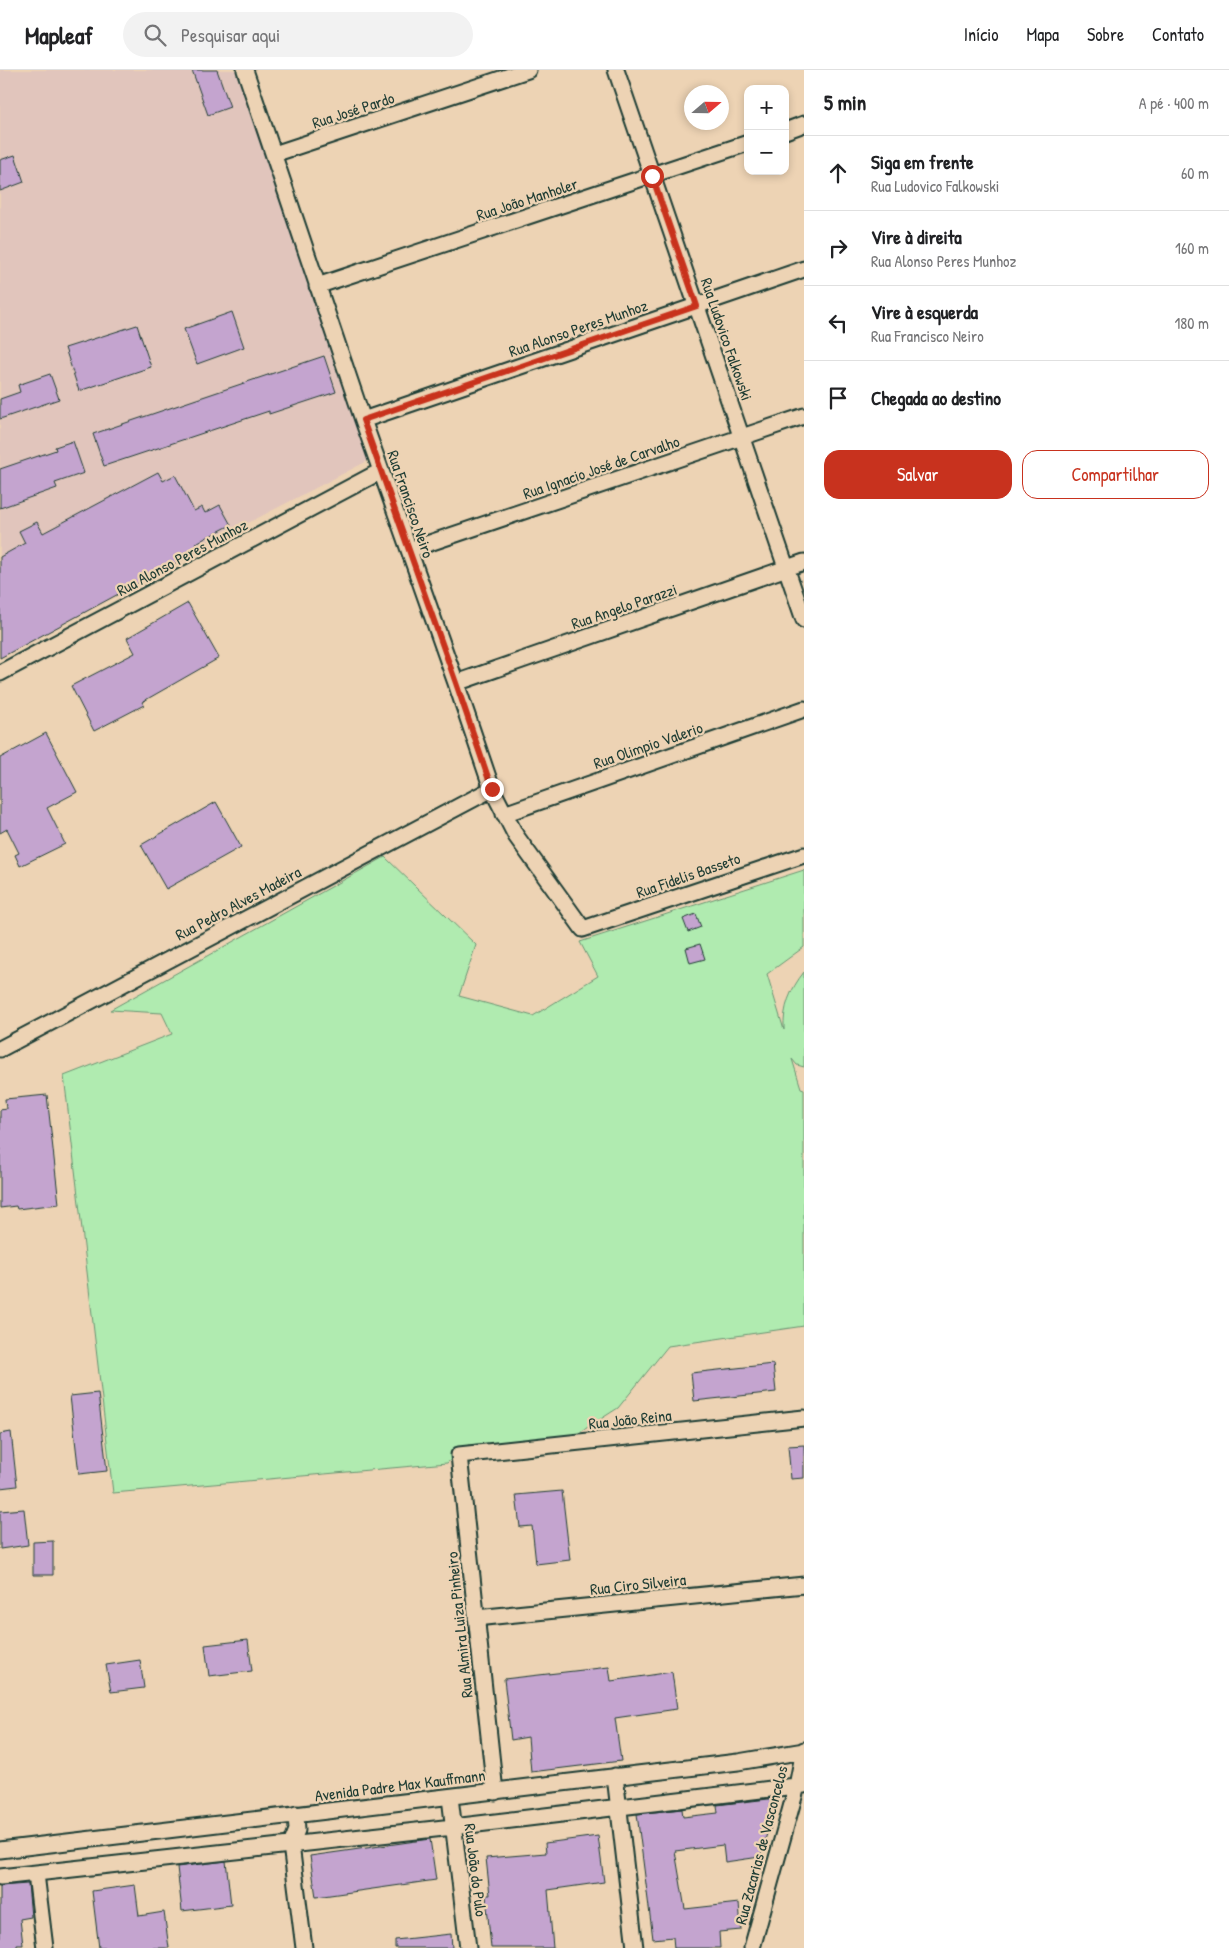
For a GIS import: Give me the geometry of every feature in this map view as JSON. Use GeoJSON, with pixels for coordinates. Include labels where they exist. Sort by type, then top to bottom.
{"type":"FeatureCollection","features":[{"type":"Feature","properties":{"kind":"street","name":"Rua Francisco Neiro"},"geometry":{"type":"LineString","coordinates":[[245,70],[380,471],[492,789],[516,836],[583,929]]}},
{"type":"Feature","properties":{"kind":"street","name":"Rua José Pardo"},"geometry":{"type":"LineString","coordinates":[[274,154],[528,70]]}},
{"type":"Feature","properties":{"kind":"street","name":"Rua Ludovico Falkowski"},"geometry":{"type":"LineString","coordinates":[[616,70],[804,620]]}},
{"type":"Feature","properties":{"kind":"street"},"geometry":{"type":"LineString","coordinates":[[788,130],[804,124]]}},
{"type":"Feature","properties":{"kind":"street","name":"Rua João Manholer"},"geometry":{"type":"LineString","coordinates":[[317,286],[744,145]]}},
{"type":"Feature","properties":{"kind":"street","name":"Rua Alonso Peres Munhoz"},"geometry":{"type":"LineString","coordinates":[[363,420],[804,269]]}},
{"type":"Feature","properties":{"kind":"street","name":"Rua Ignacio José de Carvalho"},"geometry":{"type":"LineString","coordinates":[[408,550],[804,416]]}},
{"type":"Feature","properties":{"kind":"street","name":"Rua Alonso Peres Munhoz"},"geometry":{"type":"LineString","coordinates":[[0,673],[380,471]]}},
{"type":"Feature","properties":{"kind":"street","name":"Rua Angelo Parazzi"},"geometry":{"type":"LineString","coordinates":[[456,683],[804,562]]}},
{"type":"Feature","properties":{"kind":"street","name":"Rua Olimpio Valerio"},"geometry":{"type":"LineString","coordinates":[[504,814],[804,709]]}},
{"type":"Feature","properties":{"kind":"street","name":"Rua Pedro Alves Madeira"},"geometry":{"type":"LineString","coordinates":[[0,1049],[492,789]]}},
{"type":"Feature","properties":{"kind":"street","name":"Rua Fidelis Basseto"},"geometry":{"type":"LineString","coordinates":[[583,929],[804,855]]}},
{"type":"Feature","properties":{"kind":"street","name":"Rua João Reina"},"geometry":{"type":"LineString","coordinates":[[459,1455],[804,1418]]}},
{"type":"Feature","properties":{"kind":"street","name":"Rua Almira Luiza Pinheiro"},"geometry":{"type":"LineString","coordinates":[[459,1455],[495,1792]]}},
{"type":"Feature","properties":{"kind":"street","name":"Rua Ciro Silveira"},"geometry":{"type":"LineString","coordinates":[[476,1618],[804,1584]]}},
{"type":"Feature","properties":{"kind":"street","name":"Avenida Padre Max Kauffmann"},"geometry":{"type":"LineString","coordinates":[[0,1850],[495,1792],[738,1762],[804,1751]]}},
{"type":"Feature","properties":{"kind":"street","name":"Rua Zacarias de Vasconcelos"},"geometry":{"type":"LineString","coordinates":[[752,1948],[800,1786],[804,1751]]}},
{"type":"Feature","properties":{"kind":"street"},"geometry":{"type":"LineString","coordinates":[[615,1776],[635,1948]]}},
{"type":"Feature","properties":{"kind":"street"},"geometry":{"type":"LineString","coordinates":[[0,1877],[453,1828],[800,1786]]}},
{"type":"Feature","properties":{"kind":"street","name":"Rua João do Pulo"},"geometry":{"type":"LineString","coordinates":[[450,1797],[468,1948]]}},
{"type":"Feature","properties":{"kind":"street"},"geometry":{"type":"LineString","coordinates":[[296,1814],[297,1830],[291,1845],[304,1948]]}},
{"type":"Feature","properties":{"kind":"street"},"geometry":{"type":"LineString","coordinates":[[36,1874],[45,1948]]}},
{"type":"Feature","properties":{"kind":"shaded area"},"geometry":{"type":"Polygon","coordinates":[[[0,70],[247,70],[377,456],[0,652],[0,70]]]}},
{"type":"Feature","properties":{"kind":"green space"},"geometry":{"type":"Polygon","coordinates":[[[385,857],[476,945],[459,996],[533,1016],[598,976],[580,942],[804,870],[804,947],[767,974],[784,1030],[788,999],[804,972],[804,1067],[797,1065],[792,1059],[801,1088],[804,1089],[804,1326],[668,1346],[618,1408],[574,1436],[468,1445],[447,1463],[113,1493],[64,1076],[172,1034],[162,1013],[110,1010],[385,857]]]}},
{"type":"Feature","properties":{"kind":"building"},"geometry":{"type":"Polygon","coordinates":[[[192,70],[217,70],[230,107],[208,115],[192,70]]]}},
{"type":"Feature","properties":{"kind":"building"},"geometry":{"type":"Polygon","coordinates":[[[15,155],[24,182],[0,191],[0,160],[15,155]]]}},
{"type":"Feature","properties":{"kind":"building"},"geometry":{"type":"Polygon","coordinates":[[[232,312],[244,347],[197,364],[184,329],[232,312]]]}},
{"type":"Feature","properties":{"kind":"building"},"geometry":{"type":"Polygon","coordinates":[[[137,325],[151,367],[79,391],[65,348],[137,325]]]}},
{"type":"Feature","properties":{"kind":"building"},"geometry":{"type":"Polygon","coordinates":[[[324,356],[336,392],[269,414],[269,411],[104,466],[93,434],[324,356]]]}},
{"type":"Feature","properties":{"kind":"building"},"geometry":{"type":"Polygon","coordinates":[[[50,374],[59,399],[0,419],[0,399],[20,392],[18,385],[50,374]]]}},
{"type":"Feature","properties":{"kind":"building"},"geometry":{"type":"Polygon","coordinates":[[[73,441],[84,473],[55,483],[57,488],[0,508],[0,469],[56,450],[55,447],[73,441]]]}},
{"type":"Feature","properties":{"kind":"building"},"geometry":{"type":"Polygon","coordinates":[[[158,472],[163,481],[175,475],[194,511],[202,507],[205,513],[220,505],[231,525],[196,543],[200,550],[0,658],[0,557],[25,543],[19,531],[37,522],[43,533],[158,472]]]}},
{"type":"Feature","properties":{"kind":"building"},"geometry":{"type":"Polygon","coordinates":[[[188,603],[219,658],[142,702],[144,705],[94,731],[71,686],[135,653],[127,638],[188,603]]]}},
{"type":"Feature","properties":{"kind":"building"},"geometry":{"type":"Polygon","coordinates":[[[46,733],[77,792],[47,808],[65,844],[20,866],[15,855],[19,853],[7,829],[0,833],[0,758],[46,733]]]}},
{"type":"Feature","properties":{"kind":"building"},"geometry":{"type":"Polygon","coordinates":[[[216,802],[241,847],[166,889],[141,845],[216,802]]]}},
{"type":"Feature","properties":{"kind":"building"},"geometry":{"type":"Polygon","coordinates":[[[696,914],[701,927],[688,932],[683,919],[696,914]]]}},
{"type":"Feature","properties":{"kind":"building"},"geometry":{"type":"Polygon","coordinates":[[[700,944],[705,959],[690,963],[686,948],[700,944]]]}},
{"type":"Feature","properties":{"kind":"building"},"geometry":{"type":"Polygon","coordinates":[[[47,1095],[59,1204],[17,1209],[16,1206],[0,1208],[0,1110],[6,1109],[5,1099],[47,1095]]]}},
{"type":"Feature","properties":{"kind":"building"},"geometry":{"type":"Polygon","coordinates":[[[773,1364],[776,1392],[694,1401],[691,1373],[773,1364]]]}},
{"type":"Feature","properties":{"kind":"building"},"geometry":{"type":"Polygon","coordinates":[[[98,1393],[107,1471],[79,1474],[70,1396],[98,1393]]]}},
{"type":"Feature","properties":{"kind":"building"},"geometry":{"type":"Polygon","coordinates":[[[11,1432],[17,1486],[0,1488],[0,1434],[11,1432]]]}},
{"type":"Feature","properties":{"kind":"building"},"geometry":{"type":"Polygon","coordinates":[[[804,1445],[804,1478],[791,1479],[788,1446],[804,1445]]]}},
{"type":"Feature","properties":{"kind":"building"},"geometry":{"type":"Polygon","coordinates":[[[562,1491],[570,1560],[536,1564],[532,1526],[520,1527],[516,1495],[562,1491]]]}},
{"type":"Feature","properties":{"kind":"building"},"geometry":{"type":"Polygon","coordinates":[[[24,1509],[28,1545],[0,1549],[0,1511],[24,1509]]]}},
{"type":"Feature","properties":{"kind":"building"},"geometry":{"type":"Polygon","coordinates":[[[53,1541],[53,1575],[33,1575],[33,1542],[53,1541]]]}},
{"type":"Feature","properties":{"kind":"building"},"geometry":{"type":"Polygon","coordinates":[[[248,1640],[252,1671],[209,1676],[205,1645],[248,1640]]]}},
{"type":"Feature","properties":{"kind":"building"},"geometry":{"type":"Polygon","coordinates":[[[140,1660],[144,1688],[111,1692],[106,1665],[140,1660]]]}},
{"type":"Feature","properties":{"kind":"building"},"geometry":{"type":"Polygon","coordinates":[[[609,1667],[611,1681],[672,1672],[677,1709],[615,1718],[621,1761],[531,1772],[528,1737],[511,1740],[504,1679],[609,1667]]]}},
{"type":"Feature","properties":{"kind":"building"},"geometry":{"type":"Polygon","coordinates":[[[777,1798],[770,1830],[768,1830],[760,1857],[725,1862],[723,1845],[675,1851],[685,1909],[739,1903],[741,1930],[719,1932],[720,1948],[674,1948],[673,1937],[653,1939],[637,1814],[682,1809],[683,1817],[718,1813],[717,1805],[777,1798]]]}},
{"type":"Feature","properties":{"kind":"building"},"geometry":{"type":"Polygon","coordinates":[[[598,1836],[604,1882],[548,1890],[553,1948],[491,1948],[486,1895],[490,1895],[486,1858],[546,1853],[545,1843],[598,1836]]]}},
{"type":"Feature","properties":{"kind":"building"},"geometry":{"type":"Polygon","coordinates":[[[430,1839],[436,1880],[316,1897],[310,1856],[430,1839]]]}},
{"type":"Feature","properties":{"kind":"building"},"geometry":{"type":"Polygon","coordinates":[[[226,1861],[231,1905],[182,1911],[177,1867],[226,1861]]]}},
{"type":"Feature","properties":{"kind":"building"},"geometry":{"type":"Polygon","coordinates":[[[28,1884],[31,1917],[20,1919],[23,1945],[17,1945],[17,1948],[0,1948],[0,1886],[28,1884]]]}},
{"type":"Feature","properties":{"kind":"building"},"geometry":{"type":"Polygon","coordinates":[[[135,1885],[139,1916],[164,1912],[169,1948],[99,1948],[92,1891],[135,1885]]]}},
{"type":"Feature","properties":{"kind":"building"},"geometry":{"type":"Polygon","coordinates":[[[451,1934],[452,1948],[395,1948],[395,1940],[451,1934]]]}},
{"type":"Feature","properties":{"kind":"route"},"geometry":{"type":"LineString","coordinates":[[492,789],[363,420],[697,306],[652,176]]}}]}
